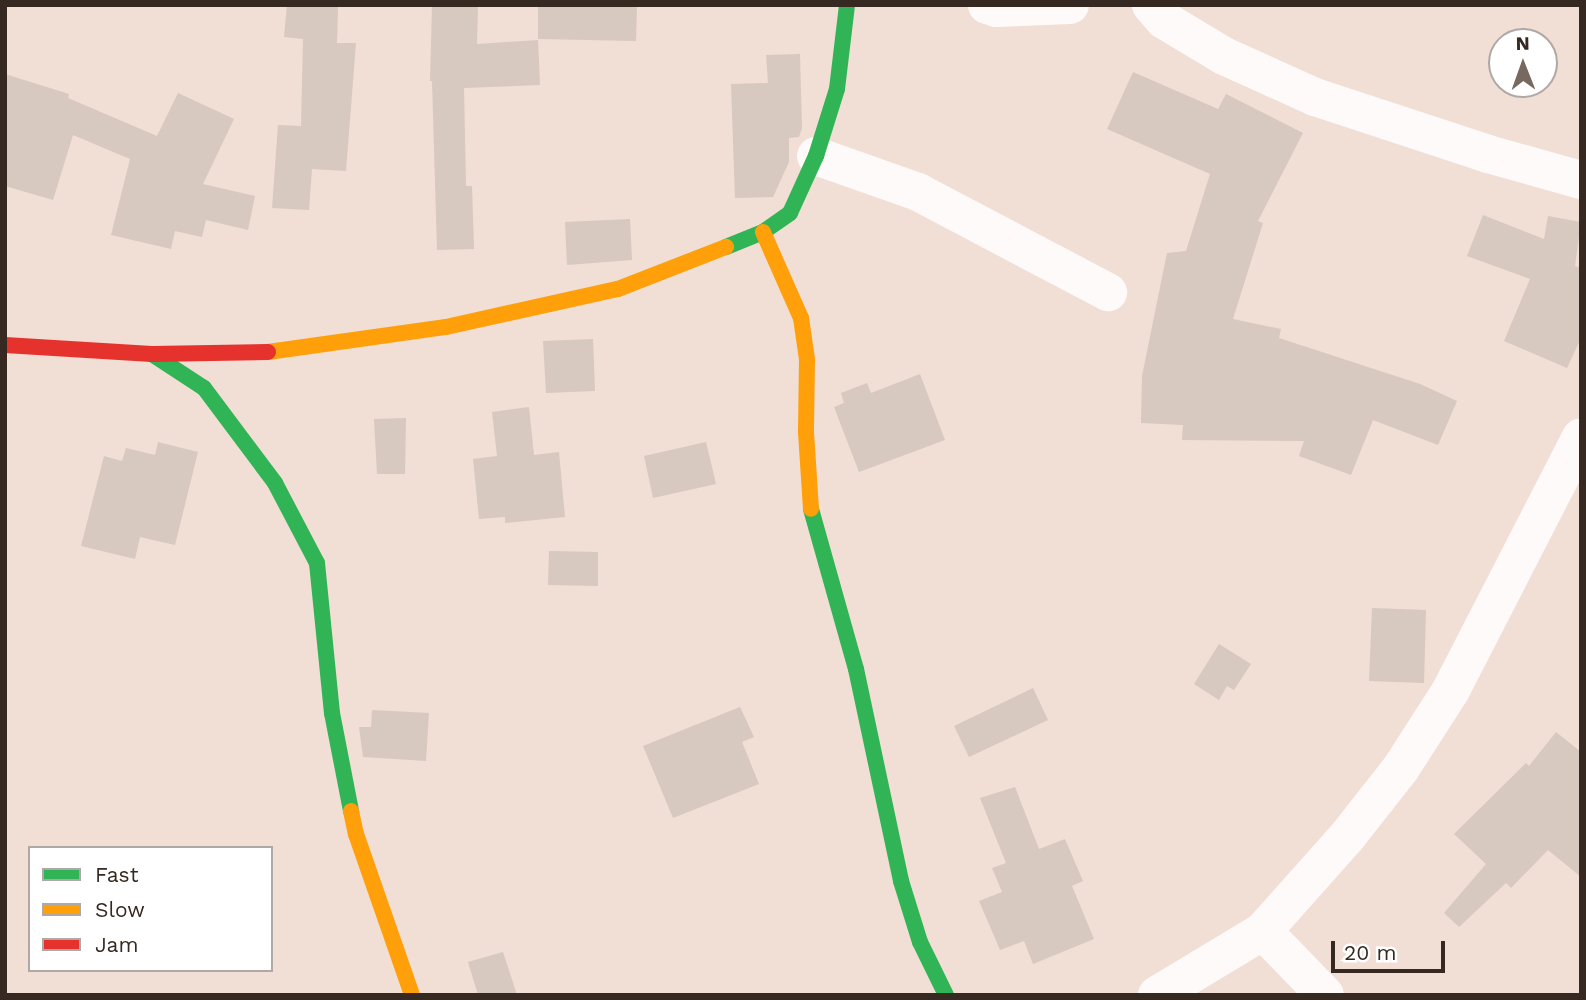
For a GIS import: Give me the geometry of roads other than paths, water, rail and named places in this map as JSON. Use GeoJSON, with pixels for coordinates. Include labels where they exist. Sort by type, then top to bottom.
{"type":"FeatureCollection","features":[{"type":"Feature","properties":{"kind":"street"},"geometry":{"type":"LineString","coordinates":[[5,345],[152,354],[260,353],[446,327],[618,289],[763,232],[790,214],[816,156],[837,89],[847,5]]}},
{"type":"Feature","properties":{"kind":"street"},"geometry":{"type":"LineString","coordinates":[[987,5],[996,8],[1070,5]]}},
{"type":"Feature","properties":{"kind":"street"},"geometry":{"type":"LineString","coordinates":[[1151,5],[1164,20],[1224,56],[1315,97],[1476,151],[1581,180]]}},
{"type":"Feature","properties":{"kind":"street"},"geometry":{"type":"LineString","coordinates":[[816,156],[918,192],[1108,292]]}},
{"type":"Feature","properties":{"kind":"street"},"geometry":{"type":"LineString","coordinates":[[763,232],[801,318],[807,359],[806,432],[811,517],[856,668],[901,881],[920,942],[946,995]]}},
{"type":"Feature","properties":{"kind":"street"},"geometry":{"type":"LineString","coordinates":[[152,354],[204,388],[275,483],[317,563],[332,713],[356,834],[412,995]]}},
{"type":"Feature","properties":{"kind":"street"},"geometry":{"type":"LineString","coordinates":[[1157,995],[1263,931],[1346,838],[1408,757],[1451,690],[1581,437]]}},
{"type":"Feature","properties":{"kind":"street"},"geometry":{"type":"LineString","coordinates":[[1263,931],[1325,995]]}}]}
